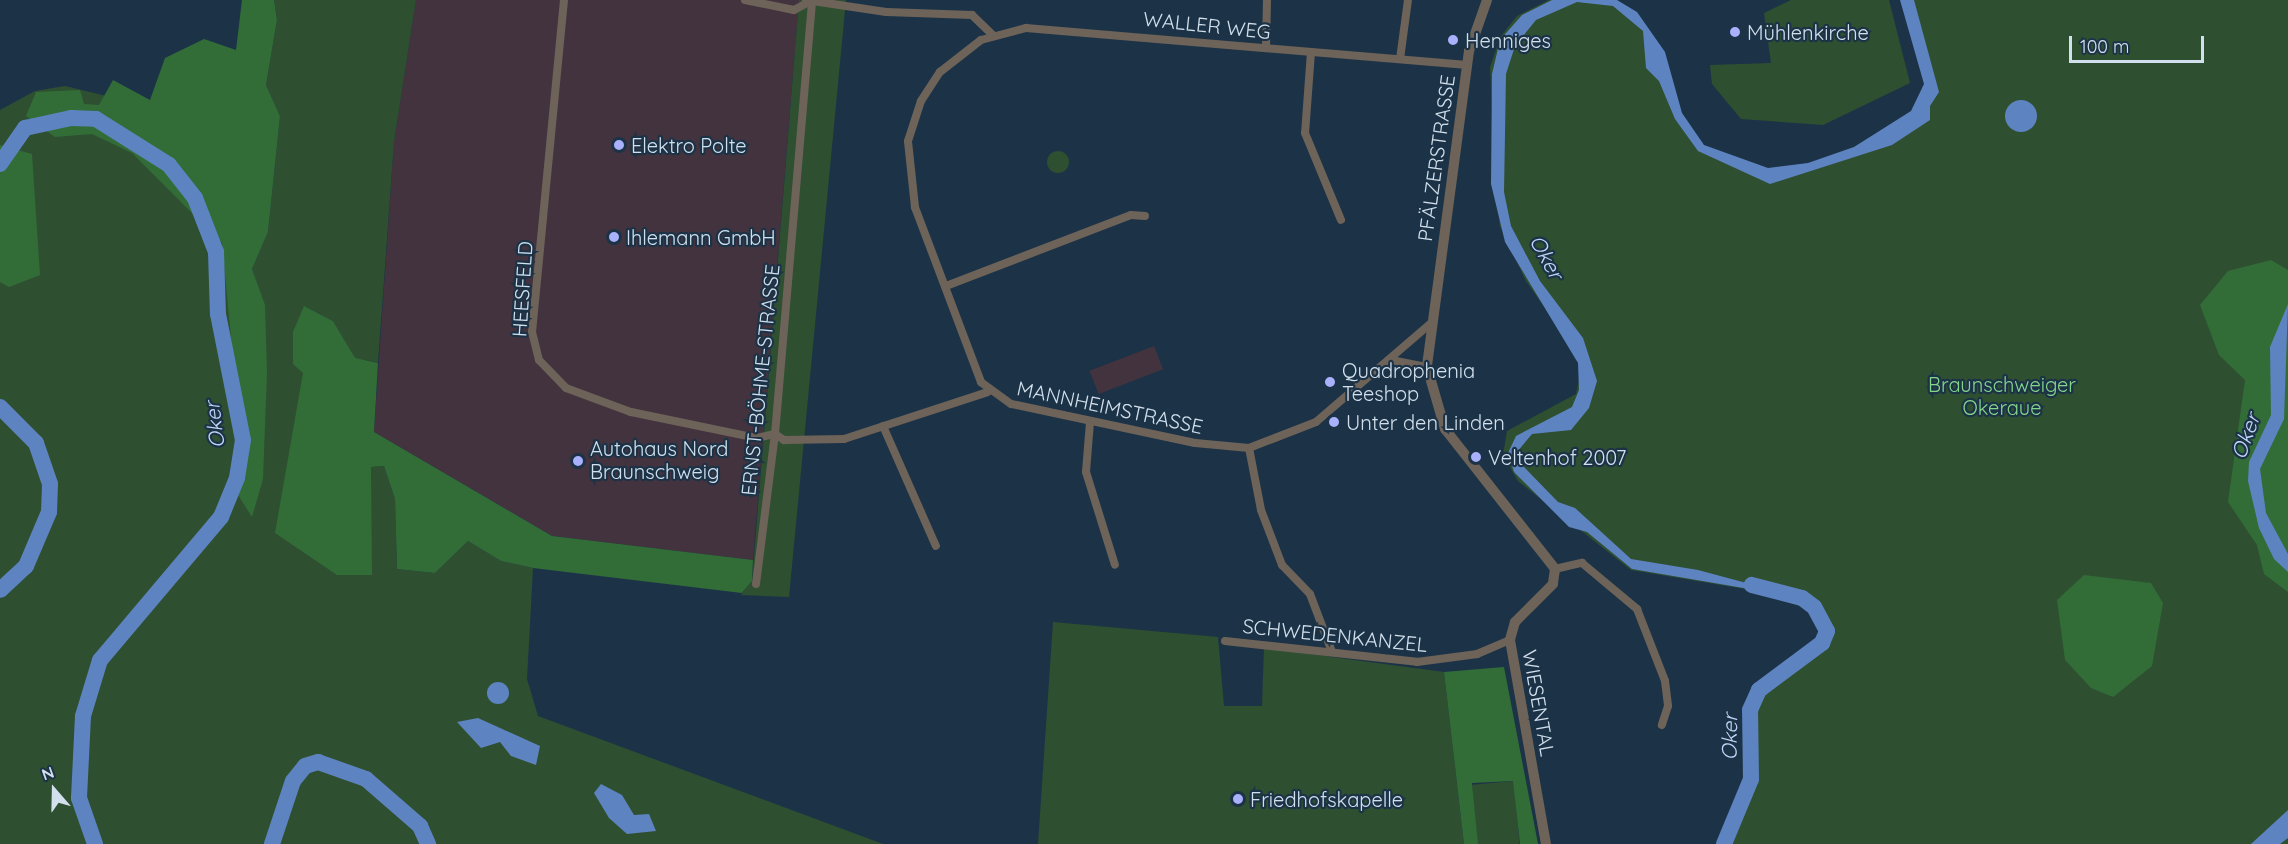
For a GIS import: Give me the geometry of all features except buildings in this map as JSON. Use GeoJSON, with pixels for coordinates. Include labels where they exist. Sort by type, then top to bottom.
{"type":"FeatureCollection","features":[{"type":"Feature","properties":{"kind":"street","name":"HEESFELD"},"geometry":{"type":"LineString","coordinates":[[564,0],[532,332],[539,360],[566,388],[631,412],[758,438],[775,434],[784,440],[826,441],[884,426],[988,392]]}},
{"type":"Feature","properties":{"kind":"street"},"geometry":{"type":"LineString","coordinates":[[745,0],[794,10],[810,0],[972,15],[993,35]]}},
{"type":"Feature","properties":{"kind":"street","name":"ERNST-BÖHME-STRASSE"},"geometry":{"type":"LineString","coordinates":[[756,584],[775,434],[810,0]]}},
{"type":"Feature","properties":{"kind":"street"},"geometry":{"type":"LineString","coordinates":[[1266,47],[1267,0]]}},
{"type":"Feature","properties":{"kind":"street"},"geometry":{"type":"LineString","coordinates":[[1400,59],[1408,0]]}},
{"type":"Feature","properties":{"kind":"street","name":"PFÄLZERSTRASSE"},"geometry":{"type":"LineString","coordinates":[[1430,324],[1467,65],[1486,0]]}},
{"type":"Feature","properties":{"kind":"street","name":"WALLER WEG"},"geometry":{"type":"LineString","coordinates":[[993,35],[1063,28],[1467,65]]}},
{"type":"Feature","properties":{"kind":"street","name":"MANNHEIMSTRASSE"},"geometry":{"type":"LineString","coordinates":[[993,35],[940,72],[921,100],[908,141],[910,193],[988,392],[1011,404],[1090,422],[1250,448],[1302,431],[1391,360],[1430,324]]}},
{"type":"Feature","properties":{"kind":"street"},"geometry":{"type":"LineString","coordinates":[[1311,52],[1305,133],[1341,220]]}},
{"type":"Feature","properties":{"kind":"street"},"geometry":{"type":"LineString","coordinates":[[946,286],[1131,215],[1145,216]]}},
{"type":"Feature","properties":{"kind":"street"},"geometry":{"type":"LineString","coordinates":[[1430,324],[1427,367],[1445,429],[1555,569],[1582,563],[1637,609],[1665,681],[1668,706],[1662,725]]}},
{"type":"Feature","properties":{"kind":"street"},"geometry":{"type":"LineString","coordinates":[[1391,360],[1427,367]]}},
{"type":"Feature","properties":{"kind":"street"},"geometry":{"type":"LineString","coordinates":[[1090,422],[1086,472],[1115,565]]}},
{"type":"Feature","properties":{"kind":"street"},"geometry":{"type":"LineString","coordinates":[[884,426],[936,546]]}},
{"type":"Feature","properties":{"kind":"street"},"geometry":{"type":"LineString","coordinates":[[1250,448],[1261,510],[1282,566],[1310,594],[1332,652]]}},
{"type":"Feature","properties":{"kind":"street","name":"WIESENTAL"},"geometry":{"type":"LineString","coordinates":[[1546,844],[1510,640],[1515,622],[1553,584],[1555,569]]}},
{"type":"Feature","properties":{"kind":"street","name":"SCHWEDENKANZEL"},"geometry":{"type":"LineString","coordinates":[[1225,640],[1433,662],[1477,654],[1510,640]]}},
{"type":"Feature","properties":{"kind":"shaded area"},"geometry":{"type":"Polygon","coordinates":[[[416,0],[799,0],[753,560],[552,536],[374,432],[394,142],[416,0]]]}},
{"type":"Feature","properties":{"kind":"shaded area"},"geometry":{"type":"Polygon","coordinates":[[[1154,346],[1163,369],[1099,394],[1090,371],[1154,346]]]}},
{"type":"Feature","properties":{"kind":"green space"},"geometry":{"type":"Polygon","coordinates":[[[242,0],[274,0],[277,20],[266,85],[280,116],[268,232],[252,269],[265,305],[267,372],[263,479],[252,517],[238,495],[249,440],[234,369],[222,243],[132,153],[92,134],[55,137],[26,116],[36,92],[80,90],[84,104],[99,105],[113,80],[150,100],[165,58],[204,39],[236,50],[242,0]]]}},
{"type":"Feature","properties":{"kind":"green space"},"geometry":{"type":"Polygon","coordinates":[[[274,0],[416,0],[394,142],[378,363],[365,360],[373,467],[384,466],[395,499],[397,569],[435,573],[468,541],[501,561],[533,568],[527,679],[538,716],[883,844],[0,844],[0,110],[35,91],[65,86],[152,107],[262,298],[252,269],[268,232],[280,116],[266,85],[277,20],[274,0]],[[304,306],[351,352],[333,321],[304,306]]]}},
{"type":"Feature","properties":{"kind":"green space"},"geometry":{"type":"Polygon","coordinates":[[[799,0],[846,0],[789,597],[741,595],[752,581],[799,0]]]}},
{"type":"Feature","properties":{"kind":"green space","name":"Braunschweiger Okeraue"},"geometry":{"type":"Polygon","coordinates":[[[1549,0],[1614,0],[1639,15],[1680,114],[1702,146],[1766,171],[1817,163],[1869,143],[1915,114],[1929,87],[1901,0],[2288,0],[2288,844],[1716,844],[1749,779],[1746,710],[1760,680],[1793,666],[1824,632],[1813,610],[1745,589],[1631,570],[1518,481],[1503,455],[1507,431],[1576,394],[1583,362],[1526,281],[1500,226],[1496,193],[1490,67],[1501,36],[1517,16],[1549,0]]]}},
{"type":"Feature","properties":{"kind":"green space"},"geometry":{"type":"Polygon","coordinates":[[[1791,0],[1889,0],[1910,83],[1823,125],[1741,119],[1712,84],[1710,65],[1771,63],[1764,13],[1791,0]]]}},
{"type":"Feature","properties":{"kind":"green space"},"geometry":{"type":"Polygon","coordinates":[[[0,145],[32,154],[40,275],[9,287],[0,282],[0,145]]]}},
{"type":"Feature","properties":{"kind":"green space"},"geometry":{"type":"Polygon","coordinates":[[[1058,151],[1068,158],[1069,162],[1062,172],[1058,173],[1048,166],[1047,162],[1054,152],[1058,151]]]}},
{"type":"Feature","properties":{"kind":"green space"},"geometry":{"type":"Polygon","coordinates":[[[2271,260],[2288,270],[2288,592],[2264,574],[2257,545],[2228,502],[2245,380],[2219,355],[2200,305],[2228,271],[2271,260]]]}},
{"type":"Feature","properties":{"kind":"green space"},"geometry":{"type":"Polygon","coordinates":[[[304,306],[333,321],[355,358],[378,363],[374,432],[552,536],[753,560],[752,581],[742,593],[533,568],[501,561],[468,541],[435,573],[397,569],[395,499],[384,466],[371,467],[372,575],[337,575],[275,533],[303,373],[293,364],[293,332],[304,306]]]}},
{"type":"Feature","properties":{"kind":"green space"},"geometry":{"type":"Polygon","coordinates":[[[2084,575],[2151,583],[2163,603],[2152,666],[2113,697],[2091,688],[2065,660],[2057,600],[2084,575]]]}},
{"type":"Feature","properties":{"kind":"green space"},"geometry":{"type":"Polygon","coordinates":[[[1053,622],[1218,637],[1224,706],[1262,706],[1264,648],[1444,672],[1464,844],[1038,844],[1053,622]]]}},
{"type":"Feature","properties":{"kind":"green space"},"geometry":{"type":"Polygon","coordinates":[[[1504,667],[1538,844],[1520,844],[1513,781],[1472,783],[1478,844],[1464,844],[1444,672],[1504,667]]]}},
{"type":"Feature","properties":{"kind":"green space"},"geometry":{"type":"Polygon","coordinates":[[[1514,781],[1519,844],[1477,844],[1472,785],[1514,781]]]}},
{"type":"Feature","properties":{"kind":"water"},"geometry":{"type":"Polygon","coordinates":[[[1552,0],[1617,0],[1637,12],[1665,52],[1682,113],[1704,145],[1768,168],[1808,163],[1854,147],[1911,111],[1924,84],[1900,0],[1914,0],[1939,92],[1930,106],[1930,120],[1892,145],[1770,184],[1698,151],[1675,119],[1659,81],[1646,68],[1643,31],[1613,6],[1577,2],[1536,20],[1515,46],[1506,74],[1504,192],[1511,226],[1540,281],[1583,338],[1597,381],[1589,408],[1571,430],[1532,434],[1517,452],[1520,463],[1558,502],[1575,508],[1631,559],[1698,570],[1802,598],[1632,569],[1587,532],[1569,527],[1514,472],[1508,453],[1516,436],[1572,407],[1579,390],[1578,363],[1505,242],[1491,184],[1492,74],[1500,40],[1522,15],[1552,0]]]}},
{"type":"Feature","properties":{"kind":"water"},"geometry":{"type":"Polygon","coordinates":[[[2021,100],[2032,105],[2037,116],[2032,127],[2021,132],[2010,127],[2005,116],[2010,105],[2021,100]]]}},
{"type":"Feature","properties":{"kind":"water"},"geometry":{"type":"Polygon","coordinates":[[[2288,304],[2284,419],[2260,469],[2266,513],[2288,554],[2288,572],[2274,559],[2259,528],[2248,481],[2249,462],[2271,415],[2270,347],[2288,304]]]}},
{"type":"Feature","properties":{"kind":"water"},"geometry":{"type":"Polygon","coordinates":[[[498,682],[506,685],[509,693],[506,701],[498,704],[490,701],[487,693],[490,685],[498,682]]]}},
{"type":"Feature","properties":{"kind":"water"},"geometry":{"type":"Polygon","coordinates":[[[478,718],[540,746],[536,765],[511,756],[500,742],[481,748],[457,722],[478,718]]]}},
{"type":"Feature","properties":{"kind":"water"},"geometry":{"type":"Polygon","coordinates":[[[601,784],[622,795],[634,815],[649,814],[656,831],[627,834],[609,818],[594,793],[601,784]]]}},
{"type":"Feature","properties":{"kind":"water"},"geometry":{"type":"Polygon","coordinates":[[[2288,810],[2288,838],[2280,844],[2251,844],[2288,810]]]}},
{"type":"Feature","properties":{"kind":"waterway","name":"Oker"},"geometry":{"type":"LineString","coordinates":[[0,164],[25,128],[71,118],[96,119],[169,165],[195,198],[216,252],[218,314],[243,440],[237,478],[221,517],[100,660],[83,716],[79,798],[95,844]]}},
{"type":"Feature","properties":{"kind":"waterway","name":"Oker"},"geometry":{"type":"LineString","coordinates":[[0,407],[36,443],[50,484],[49,512],[26,566],[0,590]]}},
{"type":"Feature","properties":{"kind":"waterway","name":"Oker"},"geometry":{"type":"LineString","coordinates":[[1724,844],[1751,779],[1750,710],[1759,690],[1822,643],[1827,631],[1814,607],[1802,598],[1752,585]]}},
{"type":"Feature","properties":{"kind":"waterway","name":"Oker"},"geometry":{"type":"LineString","coordinates":[[272,844],[293,781],[305,766],[318,762],[366,779],[420,826],[428,844]]}},
{"type":"Feature","properties":{"kind":"place","name":"Mühlenkirche"},"geometry":{"type":"Point","coordinates":[1735,32]}},
{"type":"Feature","properties":{"kind":"place","name":"Henniges"},"geometry":{"type":"Point","coordinates":[1453,40]}},
{"type":"Feature","properties":{"kind":"place","name":"Elektro Polte"},"geometry":{"type":"Point","coordinates":[619,145]}},
{"type":"Feature","properties":{"kind":"place","name":"Ihlemann GmbH"},"geometry":{"type":"Point","coordinates":[614,237]}},
{"type":"Feature","properties":{"kind":"place","name":"Quadrophenia Teeshop"},"geometry":{"type":"Point","coordinates":[1330,382]}},
{"type":"Feature","properties":{"kind":"place","name":"Unter den Linden"},"geometry":{"type":"Point","coordinates":[1334,422]}},
{"type":"Feature","properties":{"kind":"place","name":"Veltenhof 2007"},"geometry":{"type":"Point","coordinates":[1476,457]}},
{"type":"Feature","properties":{"kind":"place","name":"Autohaus Nord Braunschweig"},"geometry":{"type":"Point","coordinates":[578,461]}},
{"type":"Feature","properties":{"kind":"place","name":"Friedhofskapelle"},"geometry":{"type":"Point","coordinates":[1238,799]}}]}
